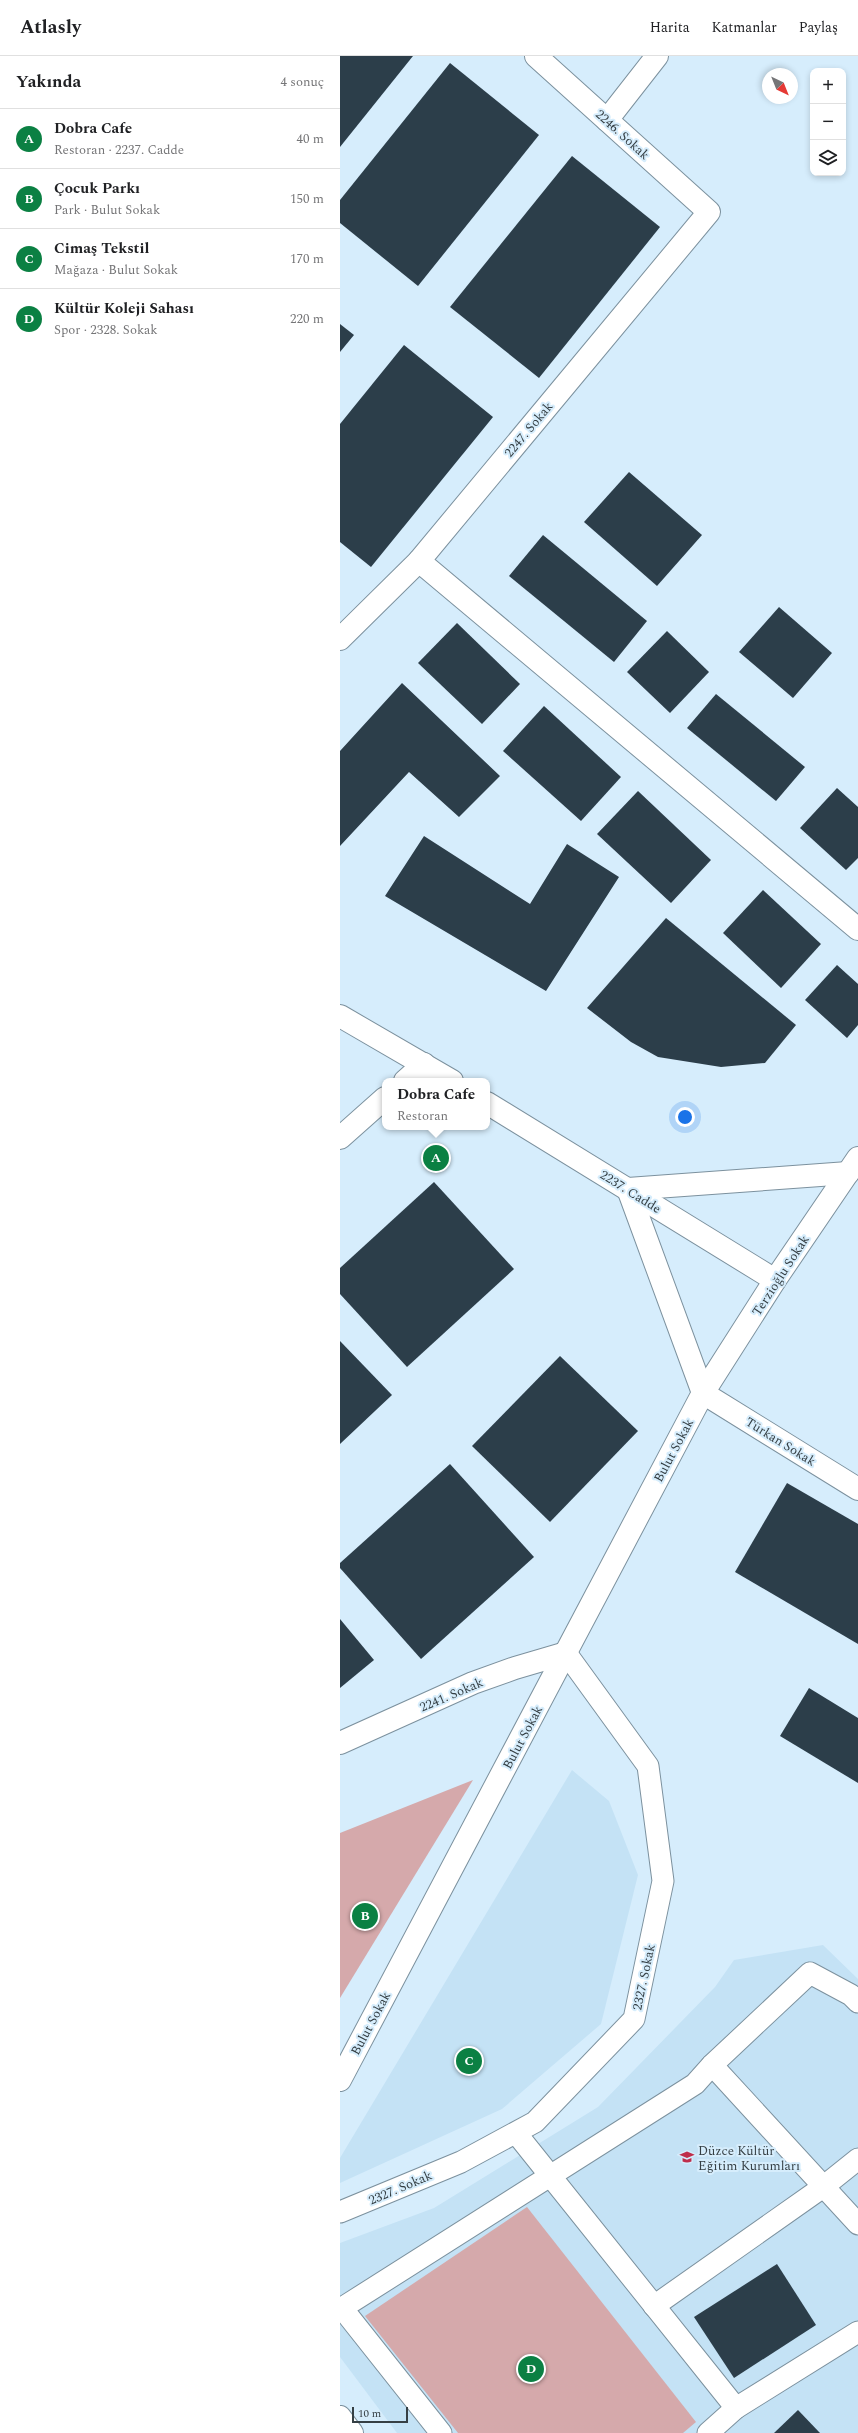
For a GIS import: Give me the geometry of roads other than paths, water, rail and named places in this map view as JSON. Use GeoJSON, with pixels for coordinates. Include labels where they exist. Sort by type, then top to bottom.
{"type":"FeatureCollection","features":[{"type":"Feature","properties":{"kind":"street","name":"2246. Sokak"},"geometry":{"type":"LineString","coordinates":[[536,56],[709,212]]}},
{"type":"Feature","properties":{"kind":"street"},"geometry":{"type":"LineString","coordinates":[[607,120],[657,56]]}},
{"type":"Feature","properties":{"kind":"street","name":"2247. Sokak"},"geometry":{"type":"LineString","coordinates":[[340,639],[419,561],[709,212]]}},
{"type":"Feature","properties":{"kind":"street"},"geometry":{"type":"LineString","coordinates":[[419,561],[858,929]]}},
{"type":"Feature","properties":{"kind":"street"},"geometry":{"type":"LineString","coordinates":[[340,1016],[447,1078]]}},
{"type":"Feature","properties":{"kind":"street"},"geometry":{"type":"LineString","coordinates":[[408,1078],[424,1064]]}},
{"type":"Feature","properties":{"kind":"street"},"geometry":{"type":"LineString","coordinates":[[340,1138],[382,1101]]}},
{"type":"Feature","properties":{"kind":"street","name":"2237. Cadde"},"geometry":{"type":"LineString","coordinates":[[490,1104],[775,1280]]}},
{"type":"Feature","properties":{"kind":"street"},"geometry":{"type":"LineString","coordinates":[[704,1393],[628,1189],[853,1166]]}},
{"type":"Feature","properties":{"kind":"street","name":"Terzioğlu Sokak"},"geometry":{"type":"LineString","coordinates":[[704,1393],[775,1280],[853,1166]]}},
{"type":"Feature","properties":{"kind":"street","name":"Türkan Sokak"},"geometry":{"type":"LineString","coordinates":[[704,1393],[858,1489]]}},
{"type":"Feature","properties":{"kind":"street","name":"Bulut Sokak"},"geometry":{"type":"LineString","coordinates":[[340,2080],[704,1393]]}},
{"type":"Feature","properties":{"kind":"street","name":"2241. Sokak"},"geometry":{"type":"LineString","coordinates":[[340,1743],[473,1683],[515,1668],[566,1653]]}},
{"type":"Feature","properties":{"kind":"street"},"geometry":{"type":"LineString","coordinates":[[340,2417],[352,2433]]}},
{"type":"Feature","properties":{"kind":"lane","name":"2327. Sokak"},"geometry":{"type":"LineString","coordinates":[[340,2212],[461,2162],[535,2122],[634,2019],[663,1881],[648,1766],[566,1653]]}},
{"type":"Feature","properties":{"kind":"lane"},"geometry":{"type":"LineString","coordinates":[[441,2433],[342,2308],[695,2084],[712,2065],[810,1973],[851,1995],[858,2002]]}},
{"type":"Feature","properties":{"kind":"lane"},"geometry":{"type":"LineString","coordinates":[[712,2065],[858,2224]]}},
{"type":"Feature","properties":{"kind":"lane"},"geometry":{"type":"LineString","coordinates":[[516,2133],[736,2408]]}},
{"type":"Feature","properties":{"kind":"lane"},"geometry":{"type":"LineString","coordinates":[[654,2306],[823,2187],[858,2159]]}},
{"type":"Feature","properties":{"kind":"lane"},"geometry":{"type":"LineString","coordinates":[[708,2433],[736,2408],[858,2332]]}},
{"type":"Feature","properties":{"kind":"place","name":"Dobra Cafe"},"geometry":{"type":"Point","coordinates":[436,1158]}},
{"type":"Feature","properties":{"kind":"place","name":"Çocuk Parkı"},"geometry":{"type":"Point","coordinates":[365,1916]}},
{"type":"Feature","properties":{"kind":"place","name":"Cimaş Tekstil"},"geometry":{"type":"Point","coordinates":[469,2061]}},
{"type":"Feature","properties":{"kind":"place","name":"Düzce Kültür Eğitim Kurumları"},"geometry":{"type":"Point","coordinates":[687,2157]}},
{"type":"Feature","properties":{"kind":"place","name":"Kültür Koleji Sahası"},"geometry":{"type":"Point","coordinates":[531,2369]}}]}
